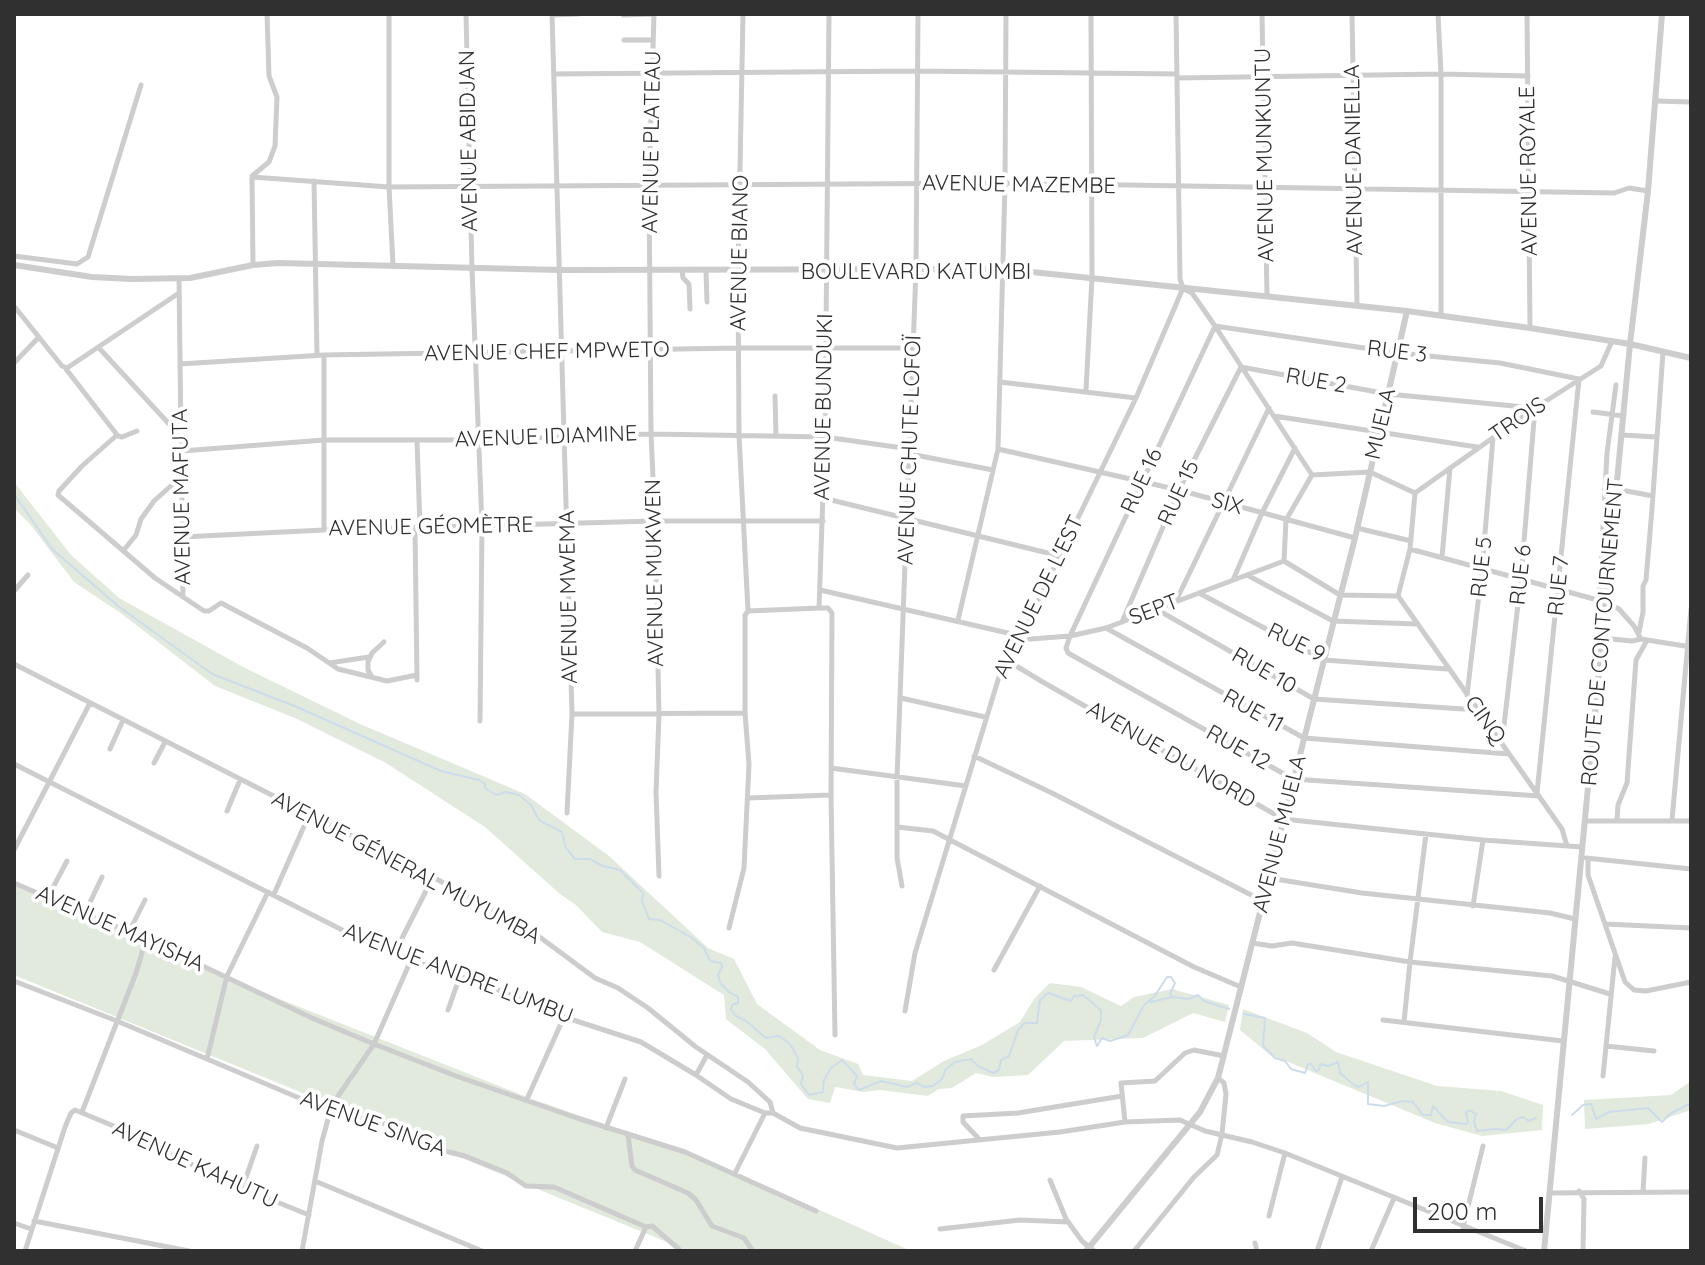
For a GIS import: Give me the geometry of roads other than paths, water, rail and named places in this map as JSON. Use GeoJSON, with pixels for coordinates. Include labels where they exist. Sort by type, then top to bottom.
{"type":"FeatureCollection","features":[{"type":"Feature","properties":{"kind":"street"},"geometry":{"type":"LineString","coordinates":[[253,265],[252,177],[269,162],[275,146],[277,93],[269,76],[267,14]]}},
{"type":"Feature","properties":{"kind":"street"},"geometry":{"type":"LineString","coordinates":[[389,14],[389,187],[393,265]]}},
{"type":"Feature","properties":{"kind":"street","name":"AVENUE ABIDJAN"},"geometry":{"type":"LineString","coordinates":[[466,14],[482,526],[480,721]]}},
{"type":"Feature","properties":{"kind":"street"},"geometry":{"type":"LineString","coordinates":[[552,14],[578,14]]}},
{"type":"Feature","properties":{"kind":"street","name":"AVENUE MWEMA"},"geometry":{"type":"LineString","coordinates":[[552,14],[572,714],[745,713]]}},
{"type":"Feature","properties":{"kind":"street"},"geometry":{"type":"LineString","coordinates":[[623,15],[654,14]]}},
{"type":"Feature","properties":{"kind":"street","name":"AVENUE PLATEAU"},"geometry":{"type":"LineString","coordinates":[[651,270],[649,185],[654,14]]}},
{"type":"Feature","properties":{"kind":"street","name":"AVENUE BIANO"},"geometry":{"type":"LineString","coordinates":[[743,14],[738,271],[739,435],[748,611]]}},
{"type":"Feature","properties":{"kind":"street","name":"AVENUE BUNDUKI"},"geometry":{"type":"LineString","coordinates":[[819,608],[825,437],[829,14]]}},
{"type":"Feature","properties":{"kind":"street","name":"AVENUE CHUTE LOFOÏ"},"geometry":{"type":"LineString","coordinates":[[902,886],[897,858],[897,778],[916,269],[918,14]]}},
{"type":"Feature","properties":{"kind":"street"},"geometry":{"type":"LineString","coordinates":[[958,620],[998,449],[1006,14]]}},
{"type":"Feature","properties":{"kind":"street"},"geometry":{"type":"LineString","coordinates":[[1086,390],[1092,277],[1091,14]]}},
{"type":"Feature","properties":{"kind":"street"},"geometry":{"type":"LineString","coordinates":[[1176,14],[1180,266],[1183,288],[1192,293],[1215,326],[1312,475]]}},
{"type":"Feature","properties":{"kind":"street","name":"AVENUE MUNKUNTU"},"geometry":{"type":"LineString","coordinates":[[1262,14],[1267,296]]}},
{"type":"Feature","properties":{"kind":"street","name":"AVENUE DANIELLA"},"geometry":{"type":"LineString","coordinates":[[1352,14],[1357,305]]}},
{"type":"Feature","properties":{"kind":"street"},"geometry":{"type":"LineString","coordinates":[[1438,14],[1441,74],[1441,315]]}},
{"type":"Feature","properties":{"kind":"street","name":"AVENUE ROYALE"},"geometry":{"type":"LineString","coordinates":[[1527,14],[1530,328]]}},
{"type":"Feature","properties":{"kind":"street","name":"ROUTE DE CONTOURNEMENT"},"geometry":{"type":"LineString","coordinates":[[1544,1251],[1575,919],[1585,858],[1582,847],[1602,638],[1602,601],[1648,191],[1662,14]]}},
{"type":"Feature","properties":{"kind":"street"},"geometry":{"type":"LineString","coordinates":[[624,40],[653,40]]}},
{"type":"Feature","properties":{"kind":"street"},"geometry":{"type":"LineString","coordinates":[[554,74],[916,71],[1354,78],[1441,74],[1528,76]]}},
{"type":"Feature","properties":{"kind":"street"},"geometry":{"type":"LineString","coordinates":[[14,256],[72,264],[81,263],[88,257],[141,85]]}},
{"type":"Feature","properties":{"kind":"street"},"geometry":{"type":"LineString","coordinates":[[1655,101],[1691,102]]}},
{"type":"Feature","properties":{"kind":"street","name":"AVENUE MAZEMBE"},"geometry":{"type":"LineString","coordinates":[[252,177],[389,187],[1005,183],[1614,193],[1629,188],[1648,191]]}},
{"type":"Feature","properties":{"kind":"street"},"geometry":{"type":"LineString","coordinates":[[314,181],[314,263],[324,440],[324,530]]}},
{"type":"Feature","properties":{"kind":"street","name":"BOULEVARD KATUMBI"},"geometry":{"type":"LineString","coordinates":[[14,265],[92,277],[179,278],[253,265],[314,263],[560,270],[1003,269],[1441,315],[1630,344],[1691,358]]}},
{"type":"Feature","properties":{"kind":"street","name":"AVENUE MUKWEN"},"geometry":{"type":"LineString","coordinates":[[651,270],[659,876]]}},
{"type":"Feature","properties":{"kind":"street"},"geometry":{"type":"LineString","coordinates":[[682,271],[683,278],[689,284],[690,309]]}},
{"type":"Feature","properties":{"kind":"street"},"geometry":{"type":"LineString","coordinates":[[706,271],[707,302]]}},
{"type":"Feature","properties":{"kind":"street","name":"AVENUE MAFUTA"},"geometry":{"type":"LineString","coordinates":[[179,278],[184,598],[205,612],[221,603],[307,648],[340,670],[392,681],[417,678],[417,527]]}},
{"type":"Feature","properties":{"kind":"street","name":"AVENUE DE L'EST"},"geometry":{"type":"LineString","coordinates":[[905,1011],[915,953],[1002,667],[1020,638],[1136,398],[1183,288]]}},
{"type":"Feature","properties":{"kind":"street"},"geometry":{"type":"LineString","coordinates":[[65,368],[179,293]]}},
{"type":"Feature","properties":{"kind":"street"},"geometry":{"type":"LineString","coordinates":[[14,306],[117,435],[122,437],[137,431]]}},
{"type":"Feature","properties":{"kind":"street","name":"MUELA"},"geometry":{"type":"LineString","coordinates":[[1355,538],[1407,311]]}},
{"type":"Feature","properties":{"kind":"street","name":"RUE 3"},"geometry":{"type":"LineString","coordinates":[[1215,326],[1398,353],[1500,363],[1579,379]]}},
{"type":"Feature","properties":{"kind":"street","name":"RUE 16"},"geometry":{"type":"LineString","coordinates":[[1070,636],[1215,326]]}},
{"type":"Feature","properties":{"kind":"street"},"geometry":{"type":"LineString","coordinates":[[14,363],[39,337]]}},
{"type":"Feature","properties":{"kind":"street","name":"TROIS"},"geometry":{"type":"LineString","coordinates":[[1415,493],[1535,408],[1601,366],[1612,341]]}},
{"type":"Feature","properties":{"kind":"street"},"geometry":{"type":"LineString","coordinates":[[99,348],[182,439]]}},
{"type":"Feature","properties":{"kind":"street","name":"AVENUE CHEF MPWETO"},"geometry":{"type":"LineString","coordinates":[[180,364],[321,355],[913,348]]}},
{"type":"Feature","properties":{"kind":"street"},"geometry":{"type":"LineString","coordinates":[[1617,820],[1618,805],[1627,783],[1636,660],[1642,638],[1643,586],[1646,580],[1663,352]]}},
{"type":"Feature","properties":{"kind":"street","name":"RUE 2"},"geometry":{"type":"LineString","coordinates":[[1241,367],[1388,394],[1535,408]]}},
{"type":"Feature","properties":{"kind":"street","name":"RUE 15"},"geometry":{"type":"LineString","coordinates":[[1122,622],[1179,490],[1241,367]]}},
{"type":"Feature","properties":{"kind":"street","name":"RUE 7"},"geometry":{"type":"LineString","coordinates":[[1538,795],[1579,379]]}},
{"type":"Feature","properties":{"kind":"street"},"geometry":{"type":"LineString","coordinates":[[1000,382],[1136,398]]}},
{"type":"Feature","properties":{"kind":"street"},"geometry":{"type":"LineString","coordinates":[[1602,601],[1606,473],[1616,385]]}},
{"type":"Feature","properties":{"kind":"street"},"geometry":{"type":"LineString","coordinates":[[775,396],[776,436]]}},
{"type":"Feature","properties":{"kind":"street"},"geometry":{"type":"LineString","coordinates":[[1176,602],[1269,408]]}},
{"type":"Feature","properties":{"kind":"street","name":"RUE 6"},"geometry":{"type":"LineString","coordinates":[[1502,743],[1521,578],[1535,408]]}},
{"type":"Feature","properties":{"kind":"street"},"geometry":{"type":"LineString","coordinates":[[1593,412],[1624,416]]}},
{"type":"Feature","properties":{"kind":"street"},"geometry":{"type":"LineString","coordinates":[[1274,416],[1478,447]]}},
{"type":"Feature","properties":{"kind":"street","name":"AVENUE IDIAMINE"},"geometry":{"type":"LineString","coordinates":[[182,451],[324,440],[479,440],[651,434],[825,437],[993,470]]}},
{"type":"Feature","properties":{"kind":"street"},"geometry":{"type":"LineString","coordinates":[[117,435],[82,466],[58,493],[123,551],[184,598]]}},
{"type":"Feature","properties":{"kind":"street"},"geometry":{"type":"LineString","coordinates":[[1622,435],[1656,437]]}},
{"type":"Feature","properties":{"kind":"street","name":"RUE 5"},"geometry":{"type":"LineString","coordinates":[[1467,696],[1493,438]]}},
{"type":"Feature","properties":{"kind":"street"},"geometry":{"type":"LineString","coordinates":[[417,441],[417,527]]}},
{"type":"Feature","properties":{"kind":"street"},"geometry":{"type":"LineString","coordinates":[[1232,581],[1295,448]]}},
{"type":"Feature","properties":{"kind":"street","name":"SIX"},"geometry":{"type":"LineString","coordinates":[[998,449],[1179,490],[1355,538]]}},
{"type":"Feature","properties":{"kind":"street"},"geometry":{"type":"LineString","coordinates":[[1442,557],[1450,468]]}},
{"type":"Feature","properties":{"kind":"street"},"geometry":{"type":"LineString","coordinates":[[1370,472],[1415,493],[1410,549],[1398,596],[1340,595],[1284,561],[1286,520],[1312,475],[1370,472]]}},
{"type":"Feature","properties":{"kind":"street"},"geometry":{"type":"LineString","coordinates":[[1606,473],[1618,475]]}},
{"type":"Feature","properties":{"kind":"street"},"geometry":{"type":"LineString","coordinates":[[123,551],[136,535],[141,519],[154,501],[182,475]]}},
{"type":"Feature","properties":{"kind":"street"},"geometry":{"type":"LineString","coordinates":[[1616,489],[1653,496]]}},
{"type":"Feature","properties":{"kind":"street"},"geometry":{"type":"LineString","coordinates":[[823,498],[1060,556]]}},
{"type":"Feature","properties":{"kind":"street","name":"AVENUE GÉOMÈTRE"},"geometry":{"type":"LineString","coordinates":[[182,537],[655,521],[823,521]]}},
{"type":"Feature","properties":{"kind":"street"},"geometry":{"type":"LineString","coordinates":[[1357,528],[1411,541]]}},
{"type":"Feature","properties":{"kind":"street","name":"AVENUE MUELA"},"geometry":{"type":"LineString","coordinates":[[1090,1250],[1191,1124],[1207,1102],[1218,1078],[1355,538]]}},
{"type":"Feature","properties":{"kind":"street"},"geometry":{"type":"LineString","coordinates":[[1410,549],[1602,601],[1619,609],[1642,638]]}},
{"type":"Feature","properties":{"kind":"street","name":"SEPT"},"geometry":{"type":"LineString","coordinates":[[820,590],[958,620],[1020,638],[1070,636],[1106,628],[1284,561]]}},
{"type":"Feature","properties":{"kind":"street"},"geometry":{"type":"LineString","coordinates":[[14,591],[28,575]]}},
{"type":"Feature","properties":{"kind":"street"},"geometry":{"type":"LineString","coordinates":[[1247,575],[1333,621],[1417,624]]}},
{"type":"Feature","properties":{"kind":"street","name":"RUE 9"},"geometry":{"type":"LineString","coordinates":[[1199,593],[1324,660],[1448,669]]}},
{"type":"Feature","properties":{"kind":"street","name":"CINQ"},"geometry":{"type":"LineString","coordinates":[[1398,596],[1562,829],[1567,846]]}},
{"type":"Feature","properties":{"kind":"street"},"geometry":{"type":"LineString","coordinates":[[729,928],[742,883],[748,798],[745,615],[748,611],[830,609],[833,617],[831,795],[835,1035]]}},
{"type":"Feature","properties":{"kind":"street","name":"RUE 10"},"geometry":{"type":"LineString","coordinates":[[1156,609],[1314,699],[1478,710]]}},
{"type":"Feature","properties":{"kind":"street"},"geometry":{"type":"LineString","coordinates":[[1672,820],[1691,609]]}},
{"type":"Feature","properties":{"kind":"street","name":"RUE 11"},"geometry":{"type":"LineString","coordinates":[[1106,628],[1304,738],[1509,754]]}},
{"type":"Feature","properties":{"kind":"street","name":"RUE 12"},"geometry":{"type":"LineString","coordinates":[[1070,636],[1066,648],[1071,655],[1293,779],[1538,795]]}},
{"type":"Feature","properties":{"kind":"street"},"geometry":{"type":"LineString","coordinates":[[1602,638],[1642,638],[1689,646]]}},
{"type":"Feature","properties":{"kind":"street"},"geometry":{"type":"LineString","coordinates":[[329,663],[369,657],[384,642]]}},
{"type":"Feature","properties":{"kind":"street"},"geometry":{"type":"LineString","coordinates":[[369,657],[372,677]]}},
{"type":"Feature","properties":{"kind":"street","name":"AVENUE DU NORD"},"geometry":{"type":"LineString","coordinates":[[1010,657],[1013,664],[1041,681],[1283,819],[1582,847]]}},
{"type":"Feature","properties":{"kind":"street","name":"AVENUE GÉNERAL MUYUMBA"},"geometry":{"type":"LineString","coordinates":[[14,664],[433,877],[541,938],[595,978],[618,988],[648,1008],[707,1055],[748,1082],[770,1102],[773,1113],[803,1129],[909,1148],[1125,1122],[1180,1120],[1205,1131],[1285,1153],[1526,1251]]}},
{"type":"Feature","properties":{"kind":"street"},"geometry":{"type":"LineString","coordinates":[[901,698],[985,717]]}},
{"type":"Feature","properties":{"kind":"street"},"geometry":{"type":"LineString","coordinates":[[14,850],[90,703]]}},
{"type":"Feature","properties":{"kind":"street"},"geometry":{"type":"LineString","coordinates":[[567,813],[572,714]]}},
{"type":"Feature","properties":{"kind":"street"},"geometry":{"type":"LineString","coordinates":[[110,749],[123,720]]}},
{"type":"Feature","properties":{"kind":"street"},"geometry":{"type":"LineString","coordinates":[[154,763],[165,742]]}},
{"type":"Feature","properties":{"kind":"street"},"geometry":{"type":"LineString","coordinates":[[974,756],[1263,901]]}},
{"type":"Feature","properties":{"kind":"street","name":"AVENUE ANDRE LUMBU"},"geometry":{"type":"LineString","coordinates":[[14,764],[366,942],[564,1017],[641,1042],[731,1099],[765,1113],[773,1113]]}},
{"type":"Feature","properties":{"kind":"street"},"geometry":{"type":"LineString","coordinates":[[831,768],[966,786]]}},
{"type":"Feature","properties":{"kind":"street"},"geometry":{"type":"LineString","coordinates":[[227,811],[240,780]]}},
{"type":"Feature","properties":{"kind":"street"},"geometry":{"type":"LineString","coordinates":[[748,798],[831,795]]}},
{"type":"Feature","properties":{"kind":"street"},"geometry":{"type":"LineString","coordinates":[[207,1059],[227,976],[309,815]]}},
{"type":"Feature","properties":{"kind":"street"},"geometry":{"type":"LineString","coordinates":[[1585,821],[1691,821]]}},
{"type":"Feature","properties":{"kind":"street"},"geometry":{"type":"LineString","coordinates":[[897,827],[933,831],[1194,967],[1241,987]]}},
{"type":"Feature","properties":{"kind":"street"},"geometry":{"type":"LineString","coordinates":[[1404,1022],[1426,834]]}},
{"type":"Feature","properties":{"kind":"street"},"geometry":{"type":"LineString","coordinates":[[1473,906],[1483,840]]}},
{"type":"Feature","properties":{"kind":"street"},"geometry":{"type":"LineString","coordinates":[[1691,869],[1585,858],[1625,982],[1634,990],[1646,991],[1691,982]]}},
{"type":"Feature","properties":{"kind":"street"},"geometry":{"type":"LineString","coordinates":[[48,897],[67,861]]}},
{"type":"Feature","properties":{"kind":"street"},"geometry":{"type":"LineString","coordinates":[[85,913],[102,877]]}},
{"type":"Feature","properties":{"kind":"street"},"geometry":{"type":"LineString","coordinates":[[394,954],[433,877]]}},
{"type":"Feature","properties":{"kind":"street"},"geometry":{"type":"LineString","coordinates":[[1269,878],[1317,887],[1550,913],[1575,919]]}},
{"type":"Feature","properties":{"kind":"street","name":"AVENUE MAYISHA"},"geometry":{"type":"LineString","coordinates":[[14,883],[146,939],[374,1044],[456,1076],[685,1152],[816,1211]]}},
{"type":"Feature","properties":{"kind":"street"},"geometry":{"type":"LineString","coordinates":[[994,970],[1040,886]]}},
{"type":"Feature","properties":{"kind":"street"},"geometry":{"type":"LineString","coordinates":[[129,932],[145,900]]}},
{"type":"Feature","properties":{"kind":"street"},"geometry":{"type":"LineString","coordinates":[[1605,924],[1691,928]]}},
{"type":"Feature","properties":{"kind":"street"},"geometry":{"type":"LineString","coordinates":[[25,1251],[71,1112],[82,1112],[146,939]]}},
{"type":"Feature","properties":{"kind":"street"},"geometry":{"type":"LineString","coordinates":[[1252,943],[1272,946],[1292,943],[1410,962],[1552,976],[1610,994]]}},
{"type":"Feature","properties":{"kind":"street"},"geometry":{"type":"LineString","coordinates":[[1603,1076],[1615,956]]}},
{"type":"Feature","properties":{"kind":"street"},"geometry":{"type":"LineString","coordinates":[[302,1251],[330,1111],[374,1044],[411,960]]}},
{"type":"Feature","properties":{"kind":"street"},"geometry":{"type":"LineString","coordinates":[[448,1010],[460,976]]}},
{"type":"Feature","properties":{"kind":"street","name":"AVENUE SINGA"},"geometry":{"type":"LineString","coordinates":[[14,981],[330,1111],[380,1121],[425,1145],[465,1156],[507,1173],[526,1186],[554,1187],[646,1227],[658,1229],[681,1251]]}},
{"type":"Feature","properties":{"kind":"street"},"geometry":{"type":"LineString","coordinates":[[527,1099],[564,1017]]}},
{"type":"Feature","properties":{"kind":"street"},"geometry":{"type":"LineString","coordinates":[[1383,1020],[1563,1041]]}},
{"type":"Feature","properties":{"kind":"street"},"geometry":{"type":"LineString","coordinates":[[1606,1046],[1654,1051]]}},
{"type":"Feature","properties":{"kind":"street"},"geometry":{"type":"LineString","coordinates":[[1125,1122],[1121,1083],[1155,1081],[1185,1053],[1194,1050],[1224,1056]]}},
{"type":"Feature","properties":{"kind":"street"},"geometry":{"type":"LineString","coordinates":[[696,1075],[707,1055]]}},
{"type":"Feature","properties":{"kind":"street"},"geometry":{"type":"LineString","coordinates":[[1134,1251],[1194,1177],[1213,1161],[1222,1134],[1226,1094],[1224,1083],[1218,1078]]}},
{"type":"Feature","properties":{"kind":"street"},"geometry":{"type":"LineString","coordinates":[[606,1128],[625,1079]]}},
{"type":"Feature","properties":{"kind":"street"},"geometry":{"type":"LineString","coordinates":[[980,1139],[963,1122],[963,1116],[1018,1113],[1122,1096]]}},
{"type":"Feature","properties":{"kind":"street","name":"AVENUE KAHUTU"},"geometry":{"type":"LineString","coordinates":[[82,1112],[242,1189],[309,1215]]}},
{"type":"Feature","properties":{"kind":"street"},"geometry":{"type":"LineString","coordinates":[[735,1173],[765,1113]]}},
{"type":"Feature","properties":{"kind":"street"},"geometry":{"type":"LineString","coordinates":[[14,1130],[58,1148]]}},
{"type":"Feature","properties":{"kind":"street"},"geometry":{"type":"LineString","coordinates":[[628,1135],[635,1170],[688,1193],[712,1226],[744,1238],[753,1251]]}},
{"type":"Feature","properties":{"kind":"street"},"geometry":{"type":"LineString","coordinates":[[242,1189],[257,1146]]}},
{"type":"Feature","properties":{"kind":"street"},"geometry":{"type":"LineString","coordinates":[[1463,1227],[1483,1146]]}},
{"type":"Feature","properties":{"kind":"street"},"geometry":{"type":"LineString","coordinates":[[1269,1216],[1285,1153]]}},
{"type":"Feature","properties":{"kind":"street"},"geometry":{"type":"LineString","coordinates":[[1643,1192],[1645,1158]]}},
{"type":"Feature","properties":{"kind":"street"},"geometry":{"type":"LineString","coordinates":[[1317,1251],[1342,1177]]}},
{"type":"Feature","properties":{"kind":"street"},"geometry":{"type":"LineString","coordinates":[[1050,1180],[1068,1222],[1090,1250]]}},
{"type":"Feature","properties":{"kind":"street"},"geometry":{"type":"LineString","coordinates":[[315,1181],[482,1251]]}},
{"type":"Feature","properties":{"kind":"street"},"geometry":{"type":"LineString","coordinates":[[1579,1191],[1584,1199],[1583,1251]]}},
{"type":"Feature","properties":{"kind":"street"},"geometry":{"type":"LineString","coordinates":[[1550,1193],[1691,1192]]}},
{"type":"Feature","properties":{"kind":"street"},"geometry":{"type":"LineString","coordinates":[[1371,1251],[1394,1198]]}},
{"type":"Feature","properties":{"kind":"street"},"geometry":{"type":"LineString","coordinates":[[940,1229],[1020,1220],[1068,1222]]}},
{"type":"Feature","properties":{"kind":"street"},"geometry":{"type":"LineString","coordinates":[[34,1221],[189,1251]]}},
{"type":"Feature","properties":{"kind":"street"},"geometry":{"type":"LineString","coordinates":[[14,1223],[31,1229]]}},
{"type":"Feature","properties":{"kind":"street"},"geometry":{"type":"LineString","coordinates":[[635,1251],[646,1227]]}},
{"type":"Feature","properties":{"kind":"street"},"geometry":{"type":"LineString","coordinates":[[1255,1243],[1257,1251]]}},
{"type":"Feature","properties":{"kind":"waterway"},"geometry":{"type":"LineString","coordinates":[[14,494],[52,549],[118,606],[212,674],[297,707],[441,771],[479,780],[496,795],[506,792],[519,795],[531,805],[539,820],[562,832],[566,848],[575,859],[590,859],[620,870],[643,893],[642,901],[649,919],[660,920],[692,938],[704,948],[710,961],[721,963],[718,975],[721,984],[738,997],[738,1003],[733,1004],[731,1009],[736,1016],[766,1038],[779,1036],[790,1044],[798,1058],[797,1067],[803,1075],[801,1084],[809,1095],[823,1092],[824,1080],[831,1068],[842,1060],[857,1076],[854,1084],[859,1090],[881,1081],[907,1087],[916,1083],[933,1086],[955,1062],[971,1059],[993,1073],[999,1070],[1001,1060],[1009,1056],[1018,1030],[1025,1023],[1037,1023],[1040,1000],[1048,993],[1071,1001],[1074,996],[1083,995],[1101,1010],[1101,1020],[1094,1037],[1097,1046],[1102,1038],[1110,1041],[1128,1035],[1144,1005],[1154,997],[1167,977],[1175,983],[1170,994],[1173,997],[1189,999],[1198,995],[1204,1001],[1229,1009]]}},
{"type":"Feature","properties":{"kind":"waterway"},"geometry":{"type":"LineString","coordinates":[[1151,1002],[1172,997]]}},
{"type":"Feature","properties":{"kind":"waterway"},"geometry":{"type":"LineString","coordinates":[[1244,1014],[1265,1018],[1263,1046],[1291,1069],[1305,1073],[1308,1064],[1316,1071],[1320,1064],[1328,1066],[1338,1062],[1340,1073],[1354,1085],[1359,1087],[1368,1082],[1368,1104],[1384,1106],[1402,1101],[1413,1102],[1423,1115],[1431,1115],[1433,1106],[1448,1122],[1466,1124],[1469,1110],[1476,1114],[1474,1122],[1477,1131],[1506,1130],[1517,1119],[1523,1117],[1529,1121],[1536,1118]]}},
{"type":"Feature","properties":{"kind":"waterway"},"geometry":{"type":"LineString","coordinates":[[1572,1115],[1583,1105],[1591,1104],[1596,1119],[1609,1112],[1648,1108],[1662,1122],[1691,1103]]}}]}
